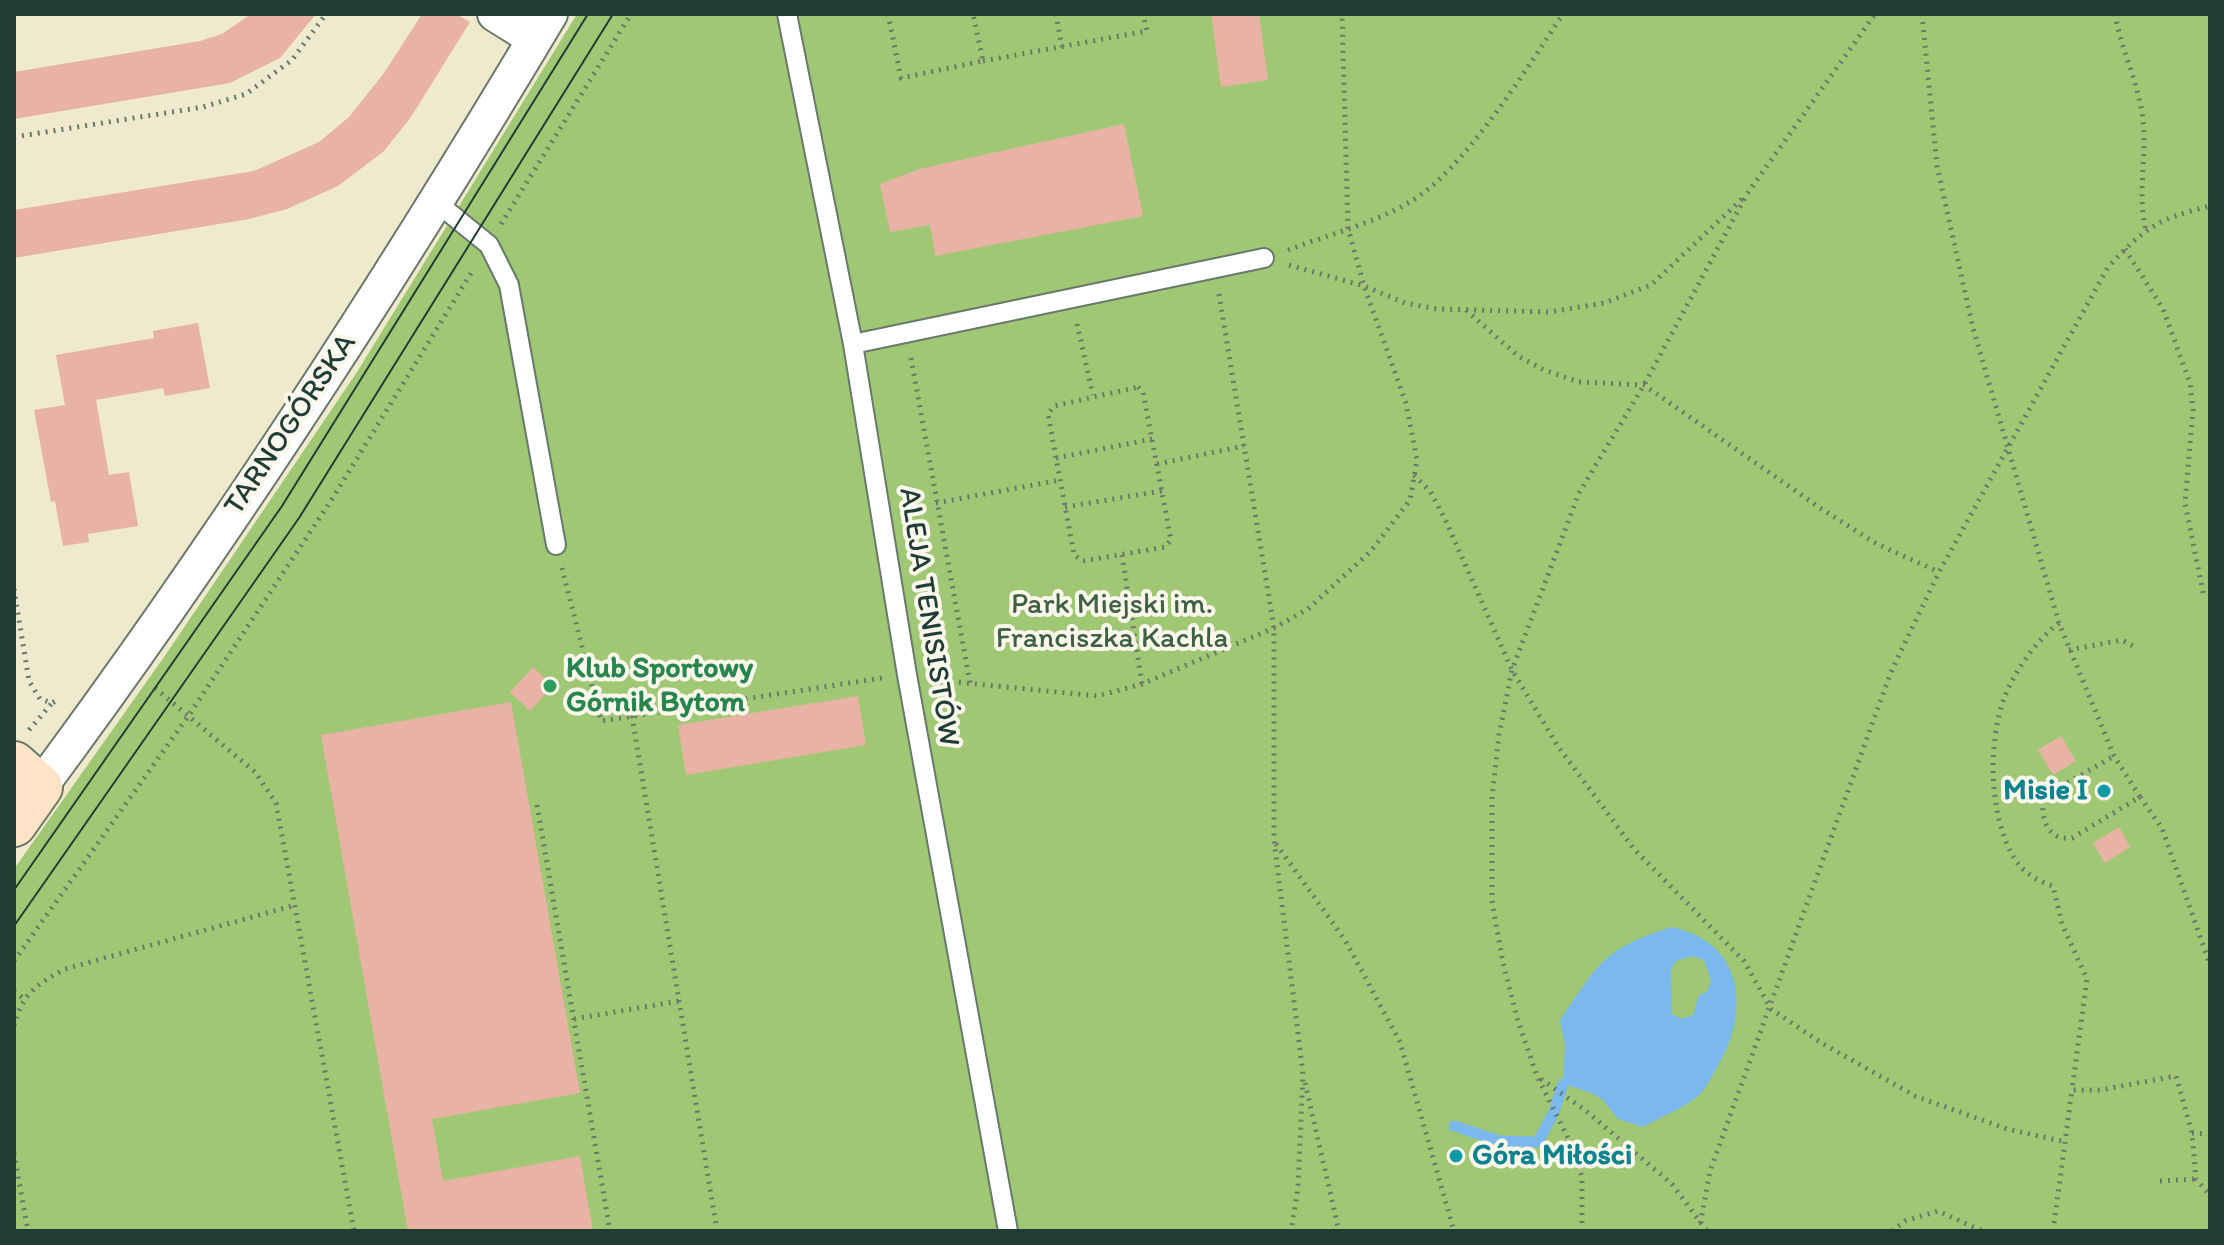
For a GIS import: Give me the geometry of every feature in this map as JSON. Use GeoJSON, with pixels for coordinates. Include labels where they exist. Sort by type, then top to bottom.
{"type":"FeatureCollection","features":[{"type":"Feature","properties":{"kind":"street"},"geometry":{"type":"LineString","coordinates":[[495,14],[542,26]]}},
{"type":"Feature","properties":{"kind":"street","name":"TARNOGÓRSKA"},"geometry":{"type":"LineString","coordinates":[[14,824],[25,763],[127,668],[317,388],[436,202],[542,26]]}},
{"type":"Feature","properties":{"kind":"lane","name":"ALEJA TENISISTÓW"},"geometry":{"type":"LineString","coordinates":[[787,14],[853,344],[907,675],[1008,1231]]}},
{"type":"Feature","properties":{"kind":"lane"},"geometry":{"type":"LineString","coordinates":[[436,202],[489,245],[509,285],[556,545]]}},
{"type":"Feature","properties":{"kind":"lane"},"geometry":{"type":"LineString","coordinates":[[853,344],[1264,258]]}},
{"type":"Feature","properties":{"kind":"path"},"geometry":{"type":"LineString","coordinates":[[14,137],[203,107],[246,94],[292,60],[326,14]]}},
{"type":"Feature","properties":{"kind":"path"},"geometry":{"type":"LineString","coordinates":[[14,961],[189,715],[332,499],[631,14]]}},
{"type":"Feature","properties":{"kind":"path"},"geometry":{"type":"LineString","coordinates":[[888,14],[901,78],[1147,31],[1143,14]]}},
{"type":"Feature","properties":{"kind":"path"},"geometry":{"type":"LineString","coordinates":[[973,14],[983,61]]}},
{"type":"Feature","properties":{"kind":"path"},"geometry":{"type":"LineString","coordinates":[[1056,14],[1062,47]]}},
{"type":"Feature","properties":{"kind":"path"},"geometry":{"type":"LineString","coordinates":[[556,545],[601,721],[907,675],[1098,696],[1142,684],[1274,628],[1308,609],[1371,551],[1410,500],[1417,460],[1406,403],[1364,286],[1348,228],[1342,14]]}},
{"type":"Feature","properties":{"kind":"path"},"geometry":{"type":"LineString","coordinates":[[1264,258],[1409,203],[1440,178],[1495,112],[1563,14]]}},
{"type":"Feature","properties":{"kind":"path"},"geometry":{"type":"LineString","coordinates":[[1582,1231],[1582,1179],[1577,1156],[1537,1076],[1503,963],[1492,901],[1492,797],[1499,735],[1512,670],[1579,493],[1644,385],[1747,194],[1875,14]]}},
{"type":"Feature","properties":{"kind":"path"},"geometry":{"type":"LineString","coordinates":[[1922,14],[1937,166],[1973,328],[2059,623],[2114,756],[2162,828],[2210,965]]}},
{"type":"Feature","properties":{"kind":"path"},"geometry":{"type":"LineString","coordinates":[[2115,14],[2143,116],[2145,144],[2139,205],[2146,231]]}},
{"type":"Feature","properties":{"kind":"path"},"geometry":{"type":"LineString","coordinates":[[1264,258],[1364,286],[1405,303],[1466,310],[1550,312],[1604,303],[1651,285],[1747,194]]}},
{"type":"Feature","properties":{"kind":"path"},"geometry":{"type":"LineString","coordinates":[[1699,1231],[1710,1171],[1891,672],[1939,572],[2108,267],[2146,231],[2167,217],[2210,206]]}},
{"type":"Feature","properties":{"kind":"path"},"geometry":{"type":"LineString","coordinates":[[2125,249],[2168,318],[2190,383],[2193,410],[2185,503],[2204,597]]}},
{"type":"Feature","properties":{"kind":"path"},"geometry":{"type":"LineString","coordinates":[[1215,269],[1274,628],[1274,840],[1303,1074],[1339,1231]]}},
{"type":"Feature","properties":{"kind":"path"},"geometry":{"type":"LineString","coordinates":[[1071,300],[1093,395]]}},
{"type":"Feature","properties":{"kind":"path"},"geometry":{"type":"LineString","coordinates":[[1466,310],[1518,356],[1544,370],[1579,382],[1644,385],[1738,454],[1831,515],[1877,544],[1939,572]]}},
{"type":"Feature","properties":{"kind":"path"},"geometry":{"type":"LineString","coordinates":[[907,333],[970,683]]}},
{"type":"Feature","properties":{"kind":"path"},"geometry":{"type":"LineString","coordinates":[[1138,387],[1143,392],[1152,439],[1171,540],[1165,547],[1083,561],[1074,555],[1048,414],[1054,406],[1138,387]]}},
{"type":"Feature","properties":{"kind":"path"},"geometry":{"type":"LineString","coordinates":[[1056,458],[1152,439]]}},
{"type":"Feature","properties":{"kind":"path"},"geometry":{"type":"LineString","coordinates":[[1157,464],[1244,446]]}},
{"type":"Feature","properties":{"kind":"path"},"geometry":{"type":"LineString","coordinates":[[1414,475],[1430,491],[1445,519],[1512,670],[1557,745],[1634,849],[1744,961],[1771,1009],[1820,1042],[1915,1096],[2007,1129],[2066,1142]]}},
{"type":"Feature","properties":{"kind":"path"},"geometry":{"type":"LineString","coordinates":[[936,503],[1060,480]]}},
{"type":"Feature","properties":{"kind":"path"},"geometry":{"type":"LineString","coordinates":[[1065,507],[1162,491]]}},
{"type":"Feature","properties":{"kind":"path"},"geometry":{"type":"LineString","coordinates":[[1122,555],[1142,684]]}},
{"type":"Feature","properties":{"kind":"path"},"geometry":{"type":"LineString","coordinates":[[14,589],[29,681],[40,699],[52,703]]}},
{"type":"Feature","properties":{"kind":"path"},"geometry":{"type":"LineString","coordinates":[[2053,1231],[2087,979],[2062,924],[2053,886],[2035,880],[2015,860],[1999,819],[1995,774],[1998,727],[2006,694],[2041,637],[2059,623]]}},
{"type":"Feature","properties":{"kind":"path"},"geometry":{"type":"LineString","coordinates":[[2069,650],[2122,640],[2133,646]]}},
{"type":"Feature","properties":{"kind":"path"},"geometry":{"type":"LineString","coordinates":[[127,668],[189,715],[255,772],[276,803],[292,906],[354,1231]]}},
{"type":"Feature","properties":{"kind":"path"},"geometry":{"type":"LineString","coordinates":[[25,763],[52,703],[67,695]]}},
{"type":"Feature","properties":{"kind":"path"},"geometry":{"type":"LineString","coordinates":[[632,716],[717,1231]]}},
{"type":"Feature","properties":{"kind":"path"},"geometry":{"type":"LineString","coordinates":[[2114,756],[2050,793],[2043,802],[2042,813],[2048,829],[2062,839],[2072,838],[2140,797]]}},
{"type":"Feature","properties":{"kind":"path"},"geometry":{"type":"LineString","coordinates":[[537,805],[610,1231]]}},
{"type":"Feature","properties":{"kind":"path"},"geometry":{"type":"LineString","coordinates":[[1274,840],[1345,940],[1400,1042],[1454,1231]]}},
{"type":"Feature","properties":{"kind":"path"},"geometry":{"type":"LineString","coordinates":[[14,1026],[24,999],[33,986],[65,969],[292,906]]}},
{"type":"Feature","properties":{"kind":"path"},"geometry":{"type":"LineString","coordinates":[[14,991],[24,999]]}},
{"type":"Feature","properties":{"kind":"path"},"geometry":{"type":"LineString","coordinates":[[574,1019],[679,1001]]}},
{"type":"Feature","properties":{"kind":"path"},"geometry":{"type":"LineString","coordinates":[[1291,1231],[1298,1187],[1303,1074]]}},
{"type":"Feature","properties":{"kind":"path"},"geometry":{"type":"LineString","coordinates":[[1537,1076],[1672,1184],[1707,1231]]}},
{"type":"Feature","properties":{"kind":"path"},"geometry":{"type":"LineString","coordinates":[[2072,1090],[2100,1090],[2176,1076],[2192,1133],[2196,1179],[2210,1195]]}},
{"type":"Feature","properties":{"kind":"path"},"geometry":{"type":"LineString","coordinates":[[2192,1133],[2210,1134]]}},
{"type":"Feature","properties":{"kind":"path"},"geometry":{"type":"LineString","coordinates":[[14,1153],[28,1231]]}},
{"type":"Feature","properties":{"kind":"path"},"geometry":{"type":"LineString","coordinates":[[2160,1181],[2196,1179]]}},
{"type":"Feature","properties":{"kind":"path"},"geometry":{"type":"LineString","coordinates":[[1892,1231],[1905,1221],[1938,1211],[1982,1231]]}},
{"type":"Feature","properties":{"kind":"green space","name":"Park Miejski im. Franciszka Kachla"},"geometry":{"type":"Polygon","coordinates":[[[577,14],[2210,14],[2210,1231],[14,1231],[14,869],[164,657],[357,372],[577,14]]]}},
{"type":"Feature","properties":{"kind":"water"},"geometry":{"type":"Polygon","coordinates":[[[1671,927],[1696,935],[1715,948],[1727,964],[1735,984],[1737,1005],[1727,1049],[1702,1092],[1685,1105],[1643,1127],[1618,1119],[1603,1100],[1592,1093],[1563,1084],[1565,1045],[1560,1020],[1604,961],[1648,935],[1671,927]],[[1692,956],[1676,961],[1671,970],[1672,1014],[1682,1019],[1693,1015],[1699,995],[1707,992],[1711,981],[1704,960],[1692,956]]]}},
{"type":"Feature","properties":{"kind":"building"},"geometry":{"type":"Polygon","coordinates":[[[251,14],[316,14],[280,58],[230,83],[14,119],[14,72],[200,41],[222,34],[251,14]]]}},
{"type":"Feature","properties":{"kind":"building"},"geometry":{"type":"Polygon","coordinates":[[[422,14],[456,14],[470,22],[411,117],[384,151],[338,186],[287,209],[249,219],[14,258],[14,210],[254,171],[319,142],[349,117],[384,73],[422,14]]]}},
{"type":"Feature","properties":{"kind":"building"},"geometry":{"type":"Polygon","coordinates":[[[1211,14],[1259,14],[1268,80],[1221,87],[1211,14]]]}},
{"type":"Feature","properties":{"kind":"building"},"geometry":{"type":"Polygon","coordinates":[[[1124,124],[1143,216],[935,256],[930,225],[890,232],[880,184],[919,169],[1124,124]]]}},
{"type":"Feature","properties":{"kind":"building"},"geometry":{"type":"Polygon","coordinates":[[[198,323],[210,388],[165,396],[163,388],[96,400],[109,475],[129,472],[138,526],[88,534],[89,542],[63,546],[55,501],[51,502],[34,410],[65,405],[56,355],[154,338],[153,331],[198,323]]]}},
{"type":"Feature","properties":{"kind":"building"},"geometry":{"type":"Polygon","coordinates":[[[533,667],[553,686],[530,711],[510,692],[533,667]]]}},
{"type":"Feature","properties":{"kind":"building"},"geometry":{"type":"Polygon","coordinates":[[[858,696],[866,745],[686,775],[678,725],[858,696]]]}},
{"type":"Feature","properties":{"kind":"building"},"geometry":{"type":"Polygon","coordinates":[[[511,702],[580,1093],[432,1119],[443,1181],[580,1156],[593,1231],[408,1231],[321,735],[511,702]]]}},
{"type":"Feature","properties":{"kind":"building"},"geometry":{"type":"Polygon","coordinates":[[[2061,736],[2076,761],[2053,775],[2038,750],[2061,736]]]}},
{"type":"Feature","properties":{"kind":"building"},"geometry":{"type":"Polygon","coordinates":[[[2119,827],[2130,847],[2105,863],[2093,843],[2119,827]]]}},
{"type":"Feature","properties":{"kind":"waterway"},"geometry":{"type":"LineString","coordinates":[[1454,1126],[1500,1141],[1538,1142],[1554,1112],[1563,1084]]}},
{"type":"Feature","properties":{"kind":"tram line"},"geometry":{"type":"LineString","coordinates":[[14,890],[282,506],[588,14]]}},
{"type":"Feature","properties":{"kind":"tram line"},"geometry":{"type":"LineString","coordinates":[[14,926],[299,518],[613,14]]}},
{"type":"Feature","properties":{"kind":"place","name":"Klub Sportowy Górnik Bytom"},"geometry":{"type":"Point","coordinates":[550,686]}},
{"type":"Feature","properties":{"kind":"place","name":"Misie I"},"geometry":{"type":"Point","coordinates":[2104,791]}},
{"type":"Feature","properties":{"kind":"place","name":"Góra Miłości"},"geometry":{"type":"Point","coordinates":[1456,1156]}}]}
